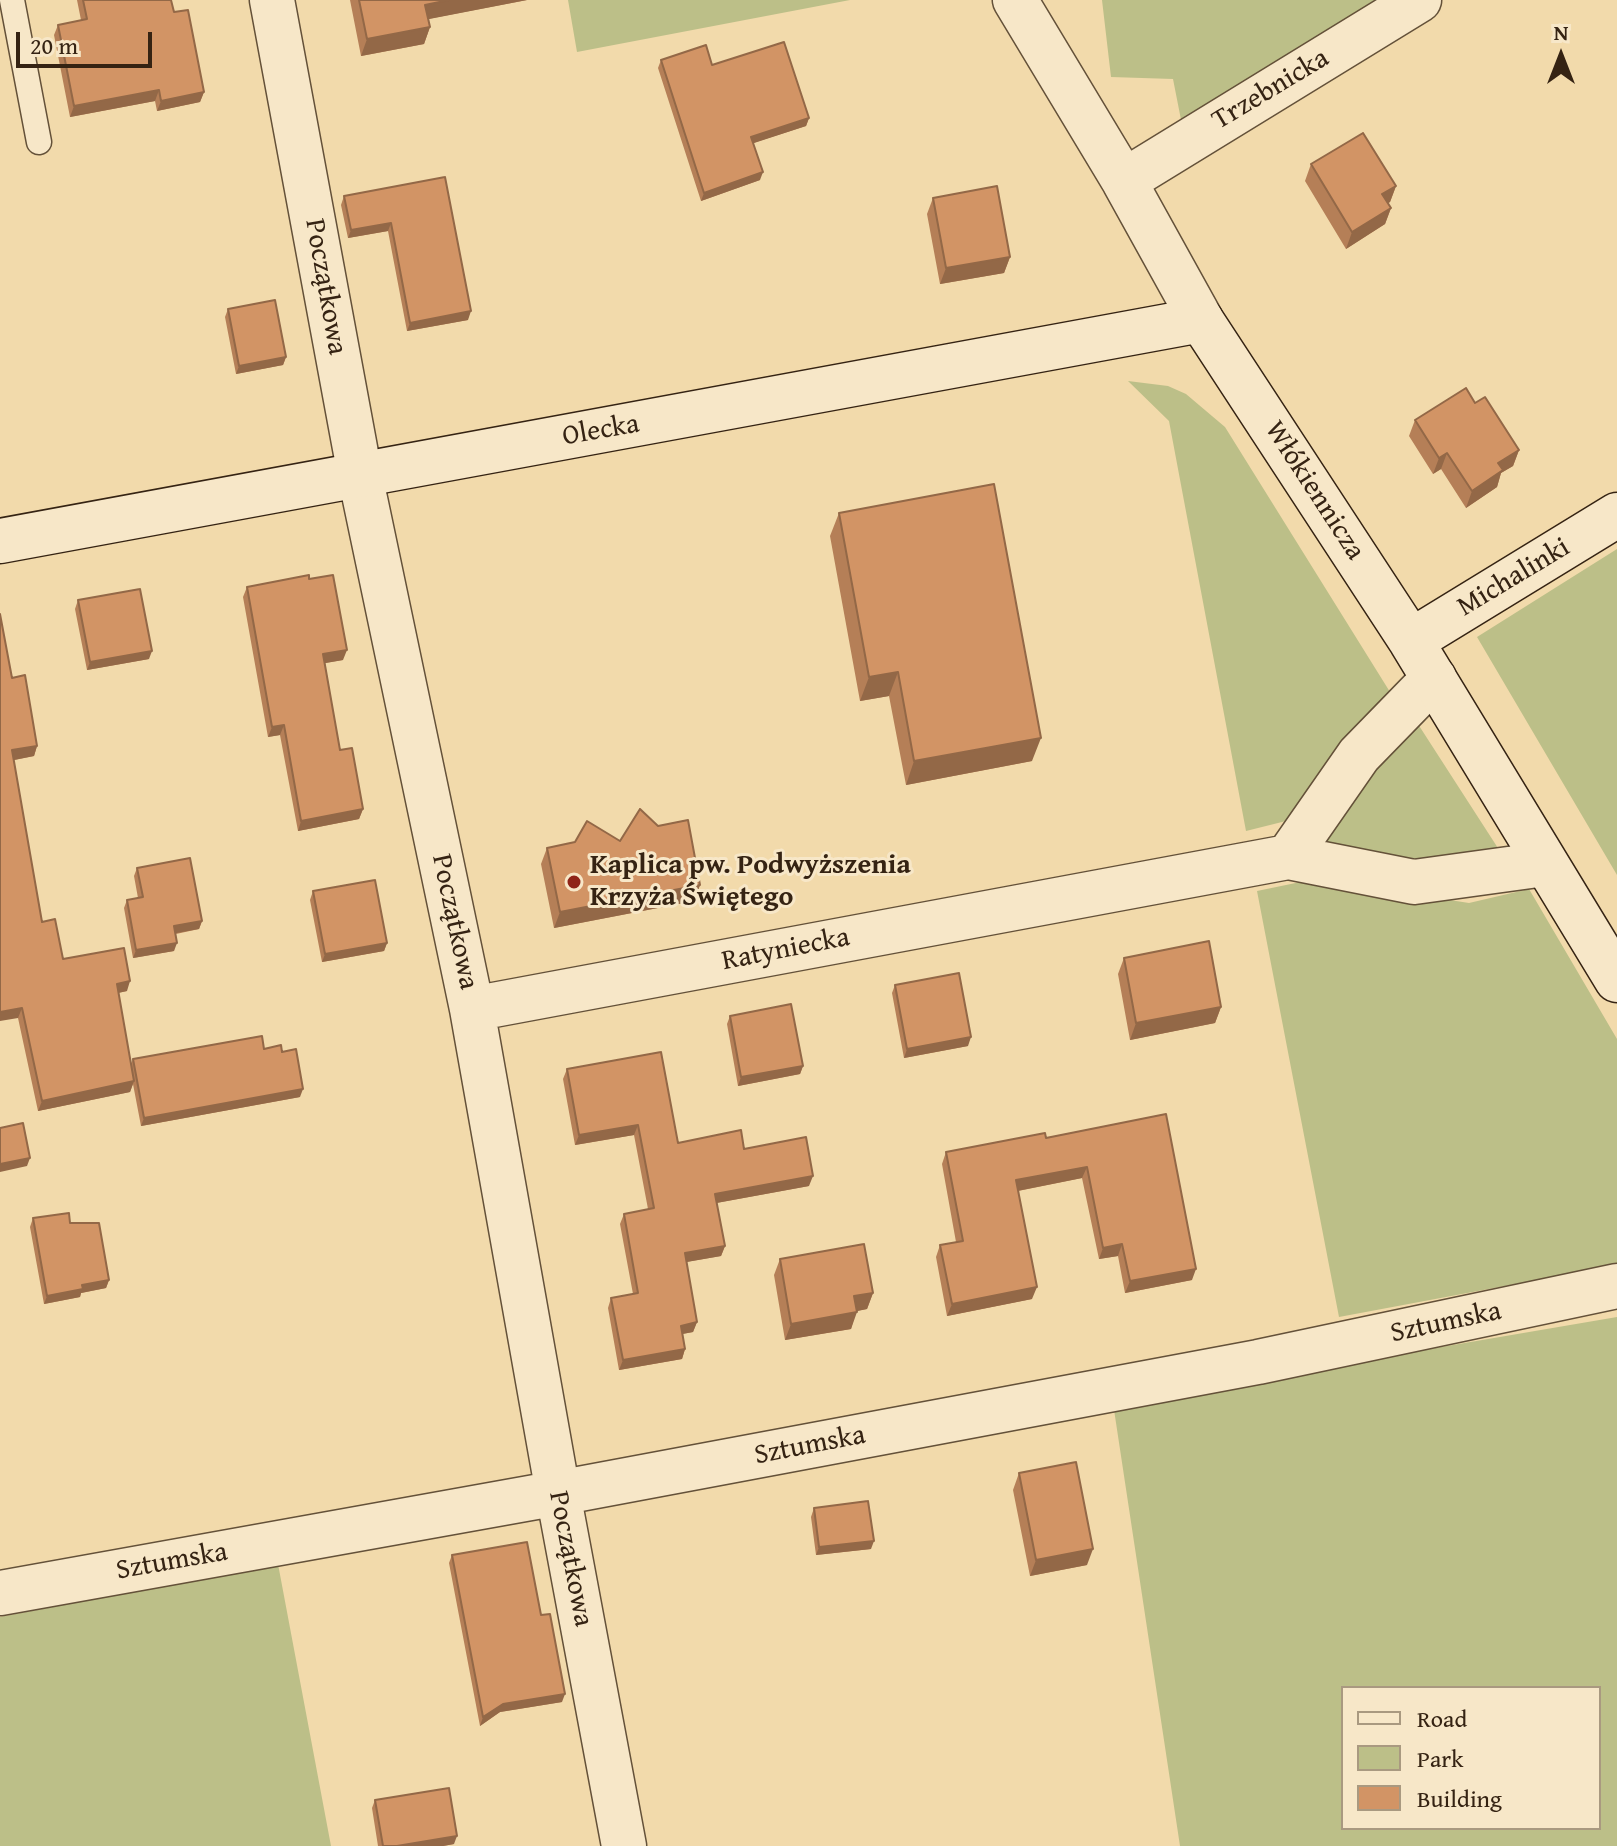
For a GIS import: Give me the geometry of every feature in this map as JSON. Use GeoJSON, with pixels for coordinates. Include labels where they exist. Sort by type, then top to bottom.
{"type":"FeatureCollection","features":[{"type":"Feature","properties":{"kind":"street","name":"Początkowa"},"geometry":{"type":"LineString","coordinates":[[272,0],[360,475],[472,1009],[624,1846]]}},
{"type":"Feature","properties":{"kind":"street","name":"Włókiennicza"},"geometry":{"type":"LineString","coordinates":[[1015,0],[1124,181],[1201,320],[1411,641],[1617,980]]}},
{"type":"Feature","properties":{"kind":"street","name":"Trzebnicka"},"geometry":{"type":"LineString","coordinates":[[1124,181],[1419,0]]}},
{"type":"Feature","properties":{"kind":"street","name":"Olecka"},"geometry":{"type":"LineString","coordinates":[[0,541],[1201,320]]}},
{"type":"Feature","properties":{"kind":"street","name":"Michalinki"},"geometry":{"type":"LineString","coordinates":[[1411,641],[1617,515]]}},
{"type":"Feature","properties":{"kind":"street"},"geometry":{"type":"LineString","coordinates":[[1288,857],[1359,755],[1434,678]]}},
{"type":"Feature","properties":{"kind":"street","name":"Ratyniecka"},"geometry":{"type":"LineString","coordinates":[[472,1009],[1288,857],[1414,882],[1545,864]]}},
{"type":"Feature","properties":{"kind":"street","name":"Sztumska"},"geometry":{"type":"LineString","coordinates":[[0,1593],[558,1493],[1258,1362],[1617,1286]]}},
{"type":"Feature","properties":{"kind":"lane"},"geometry":{"type":"LineString","coordinates":[[12,0],[39,142]]}},
{"type":"Feature","properties":{"kind":"green space"},"geometry":{"type":"Polygon","coordinates":[[[568,0],[850,0],[577,52],[568,0]]]}},
{"type":"Feature","properties":{"kind":"green space"},"geometry":{"type":"Polygon","coordinates":[[[1102,0],[1403,0],[1184,135],[1173,79],[1111,77],[1102,0]]]}},
{"type":"Feature","properties":{"kind":"green space"},"geometry":{"type":"Polygon","coordinates":[[[1128,381],[1168,386],[1186,394],[1225,427],[1390,692],[1294,819],[1246,831],[1169,421],[1128,381]]]}},
{"type":"Feature","properties":{"kind":"green space"},"geometry":{"type":"Polygon","coordinates":[[[1617,549],[1617,875],[1477,637],[1617,549]]]}},
{"type":"Feature","properties":{"kind":"green space"},"geometry":{"type":"Polygon","coordinates":[[[1416,721],[1505,859],[1414,867],[1323,849],[1326,824],[1416,721]]]}},
{"type":"Feature","properties":{"kind":"green space"},"geometry":{"type":"Polygon","coordinates":[[[1315,879],[1469,903],[1529,889],[1617,1039],[1617,1265],[1339,1317],[1257,891],[1315,879]]]}},
{"type":"Feature","properties":{"kind":"green space"},"geometry":{"type":"Polygon","coordinates":[[[1617,1317],[1617,1846],[1180,1846],[1113,1403],[1617,1317]]]}},
{"type":"Feature","properties":{"kind":"green space"},"geometry":{"type":"Polygon","coordinates":[[[278,1564],[331,1846],[0,1846],[0,1617],[278,1564]]]}},
{"type":"Feature","properties":{"kind":"building"},"geometry":{"type":"Polygon","coordinates":[[[83,0],[171,0],[174,12],[188,10],[204,92],[161,101],[159,90],[74,106],[58,25],[87,19],[83,0]]]}},
{"type":"Feature","properties":{"kind":"building"},"geometry":{"type":"Polygon","coordinates":[[[359,0],[449,0],[425,5],[430,27],[367,39],[359,0]]]}},
{"type":"Feature","properties":{"kind":"building"},"geometry":{"type":"Polygon","coordinates":[[[784,42],[809,118],[751,137],[763,172],[704,193],[661,60],[706,45],[712,65],[784,42]]]}},
{"type":"Feature","properties":{"kind":"building"},"geometry":{"type":"Polygon","coordinates":[[[1363,133],[1396,186],[1382,194],[1391,208],[1352,232],[1311,164],[1363,133]]]}},
{"type":"Feature","properties":{"kind":"building"},"geometry":{"type":"Polygon","coordinates":[[[445,177],[471,311],[410,323],[391,223],[351,230],[344,196],[445,177]]]}},
{"type":"Feature","properties":{"kind":"building"},"geometry":{"type":"Polygon","coordinates":[[[997,186],[1010,257],[946,268],[933,198],[997,186]]]}},
{"type":"Feature","properties":{"kind":"building"},"geometry":{"type":"Polygon","coordinates":[[[275,300],[286,357],[239,366],[228,309],[275,300]]]}},
{"type":"Feature","properties":{"kind":"building"},"geometry":{"type":"Polygon","coordinates":[[[1466,388],[1475,403],[1485,397],[1519,450],[1498,463],[1503,470],[1472,491],[1447,453],[1439,458],[1415,420],[1466,388]]]}},
{"type":"Feature","properties":{"kind":"building"},"geometry":{"type":"Polygon","coordinates":[[[994,484],[1041,738],[914,761],[898,672],[869,677],[839,513],[994,484]]]}},
{"type":"Feature","properties":{"kind":"building"},"geometry":{"type":"Polygon","coordinates":[[[309,575],[309,579],[333,575],[347,650],[323,654],[340,750],[352,748],[363,809],[301,821],[284,725],[272,727],[247,587],[309,575]]]}},
{"type":"Feature","properties":{"kind":"building"},"geometry":{"type":"Polygon","coordinates":[[[140,589],[152,651],[90,662],[78,600],[140,589]]]}},
{"type":"Feature","properties":{"kind":"building"},"geometry":{"type":"Polygon","coordinates":[[[0,614],[12,678],[25,675],[37,746],[12,750],[42,922],[55,919],[63,959],[124,948],[130,981],[117,984],[134,1081],[42,1101],[22,1008],[0,1012],[0,614]]]}},
{"type":"Feature","properties":{"kind":"building"},"geometry":{"type":"Polygon","coordinates":[[[640,809],[658,826],[688,820],[700,885],[560,912],[547,848],[575,842],[587,821],[620,841],[640,809]]]}},
{"type":"Feature","properties":{"kind":"building"},"geometry":{"type":"Polygon","coordinates":[[[190,858],[202,921],[174,926],[177,943],[136,950],[127,900],[143,897],[137,868],[190,858]]]}},
{"type":"Feature","properties":{"kind":"building"},"geometry":{"type":"Polygon","coordinates":[[[375,880],[387,943],[325,954],[313,891],[375,880]]]}},
{"type":"Feature","properties":{"kind":"building"},"geometry":{"type":"Polygon","coordinates":[[[1209,941],[1221,1007],[1136,1023],[1124,958],[1209,941]]]}},
{"type":"Feature","properties":{"kind":"building"},"geometry":{"type":"Polygon","coordinates":[[[959,973],[971,1037],[907,1049],[895,985],[959,973]]]}},
{"type":"Feature","properties":{"kind":"building"},"geometry":{"type":"Polygon","coordinates":[[[791,1004],[803,1066],[741,1077],[730,1016],[791,1004]]]}},
{"type":"Feature","properties":{"kind":"building"},"geometry":{"type":"Polygon","coordinates":[[[262,1036],[264,1049],[281,1045],[282,1052],[296,1049],[303,1089],[144,1118],[133,1059],[262,1036]]]}},
{"type":"Feature","properties":{"kind":"building"},"geometry":{"type":"Polygon","coordinates":[[[661,1052],[678,1143],[741,1130],[744,1149],[806,1137],[813,1176],[715,1194],[725,1246],[685,1253],[697,1322],[681,1326],[685,1349],[623,1360],[611,1298],[638,1293],[624,1214],[654,1208],[638,1125],[579,1135],[567,1069],[661,1052]]]}},
{"type":"Feature","properties":{"kind":"building"},"geometry":{"type":"Polygon","coordinates":[[[1166,1114],[1196,1269],[1130,1281],[1122,1244],[1103,1248],[1087,1167],[1016,1180],[1037,1287],[952,1304],[940,1245],[963,1241],[946,1152],[1045,1133],[1046,1138],[1166,1114]]]}},
{"type":"Feature","properties":{"kind":"building"},"geometry":{"type":"Polygon","coordinates":[[[23,1123],[30,1158],[0,1164],[0,1128],[23,1123]]]}},
{"type":"Feature","properties":{"kind":"building"},"geometry":{"type":"Polygon","coordinates":[[[69,1213],[70,1223],[99,1223],[109,1280],[47,1296],[33,1218],[69,1213]]]}},
{"type":"Feature","properties":{"kind":"building"},"geometry":{"type":"Polygon","coordinates":[[[864,1244],[873,1293],[854,1296],[857,1312],[791,1324],[780,1259],[864,1244]]]}},
{"type":"Feature","properties":{"kind":"building"},"geometry":{"type":"Polygon","coordinates":[[[1076,1462],[1093,1549],[1036,1560],[1019,1473],[1076,1462]]]}},
{"type":"Feature","properties":{"kind":"building"},"geometry":{"type":"Polygon","coordinates":[[[868,1501],[874,1541],[819,1547],[814,1508],[868,1501]]]}},
{"type":"Feature","properties":{"kind":"building"},"geometry":{"type":"Polygon","coordinates":[[[527,1542],[541,1615],[550,1614],[565,1694],[503,1704],[483,1717],[452,1555],[527,1542]]]}},
{"type":"Feature","properties":{"kind":"building"},"geometry":{"type":"Polygon","coordinates":[[[449,1788],[457,1836],[383,1846],[375,1800],[449,1788]]]}},
{"type":"Feature","properties":{"kind":"place","name":"Kaplica pw. Podwyższenia Krzyża Świętego"},"geometry":{"type":"Point","coordinates":[574,882]}}]}
